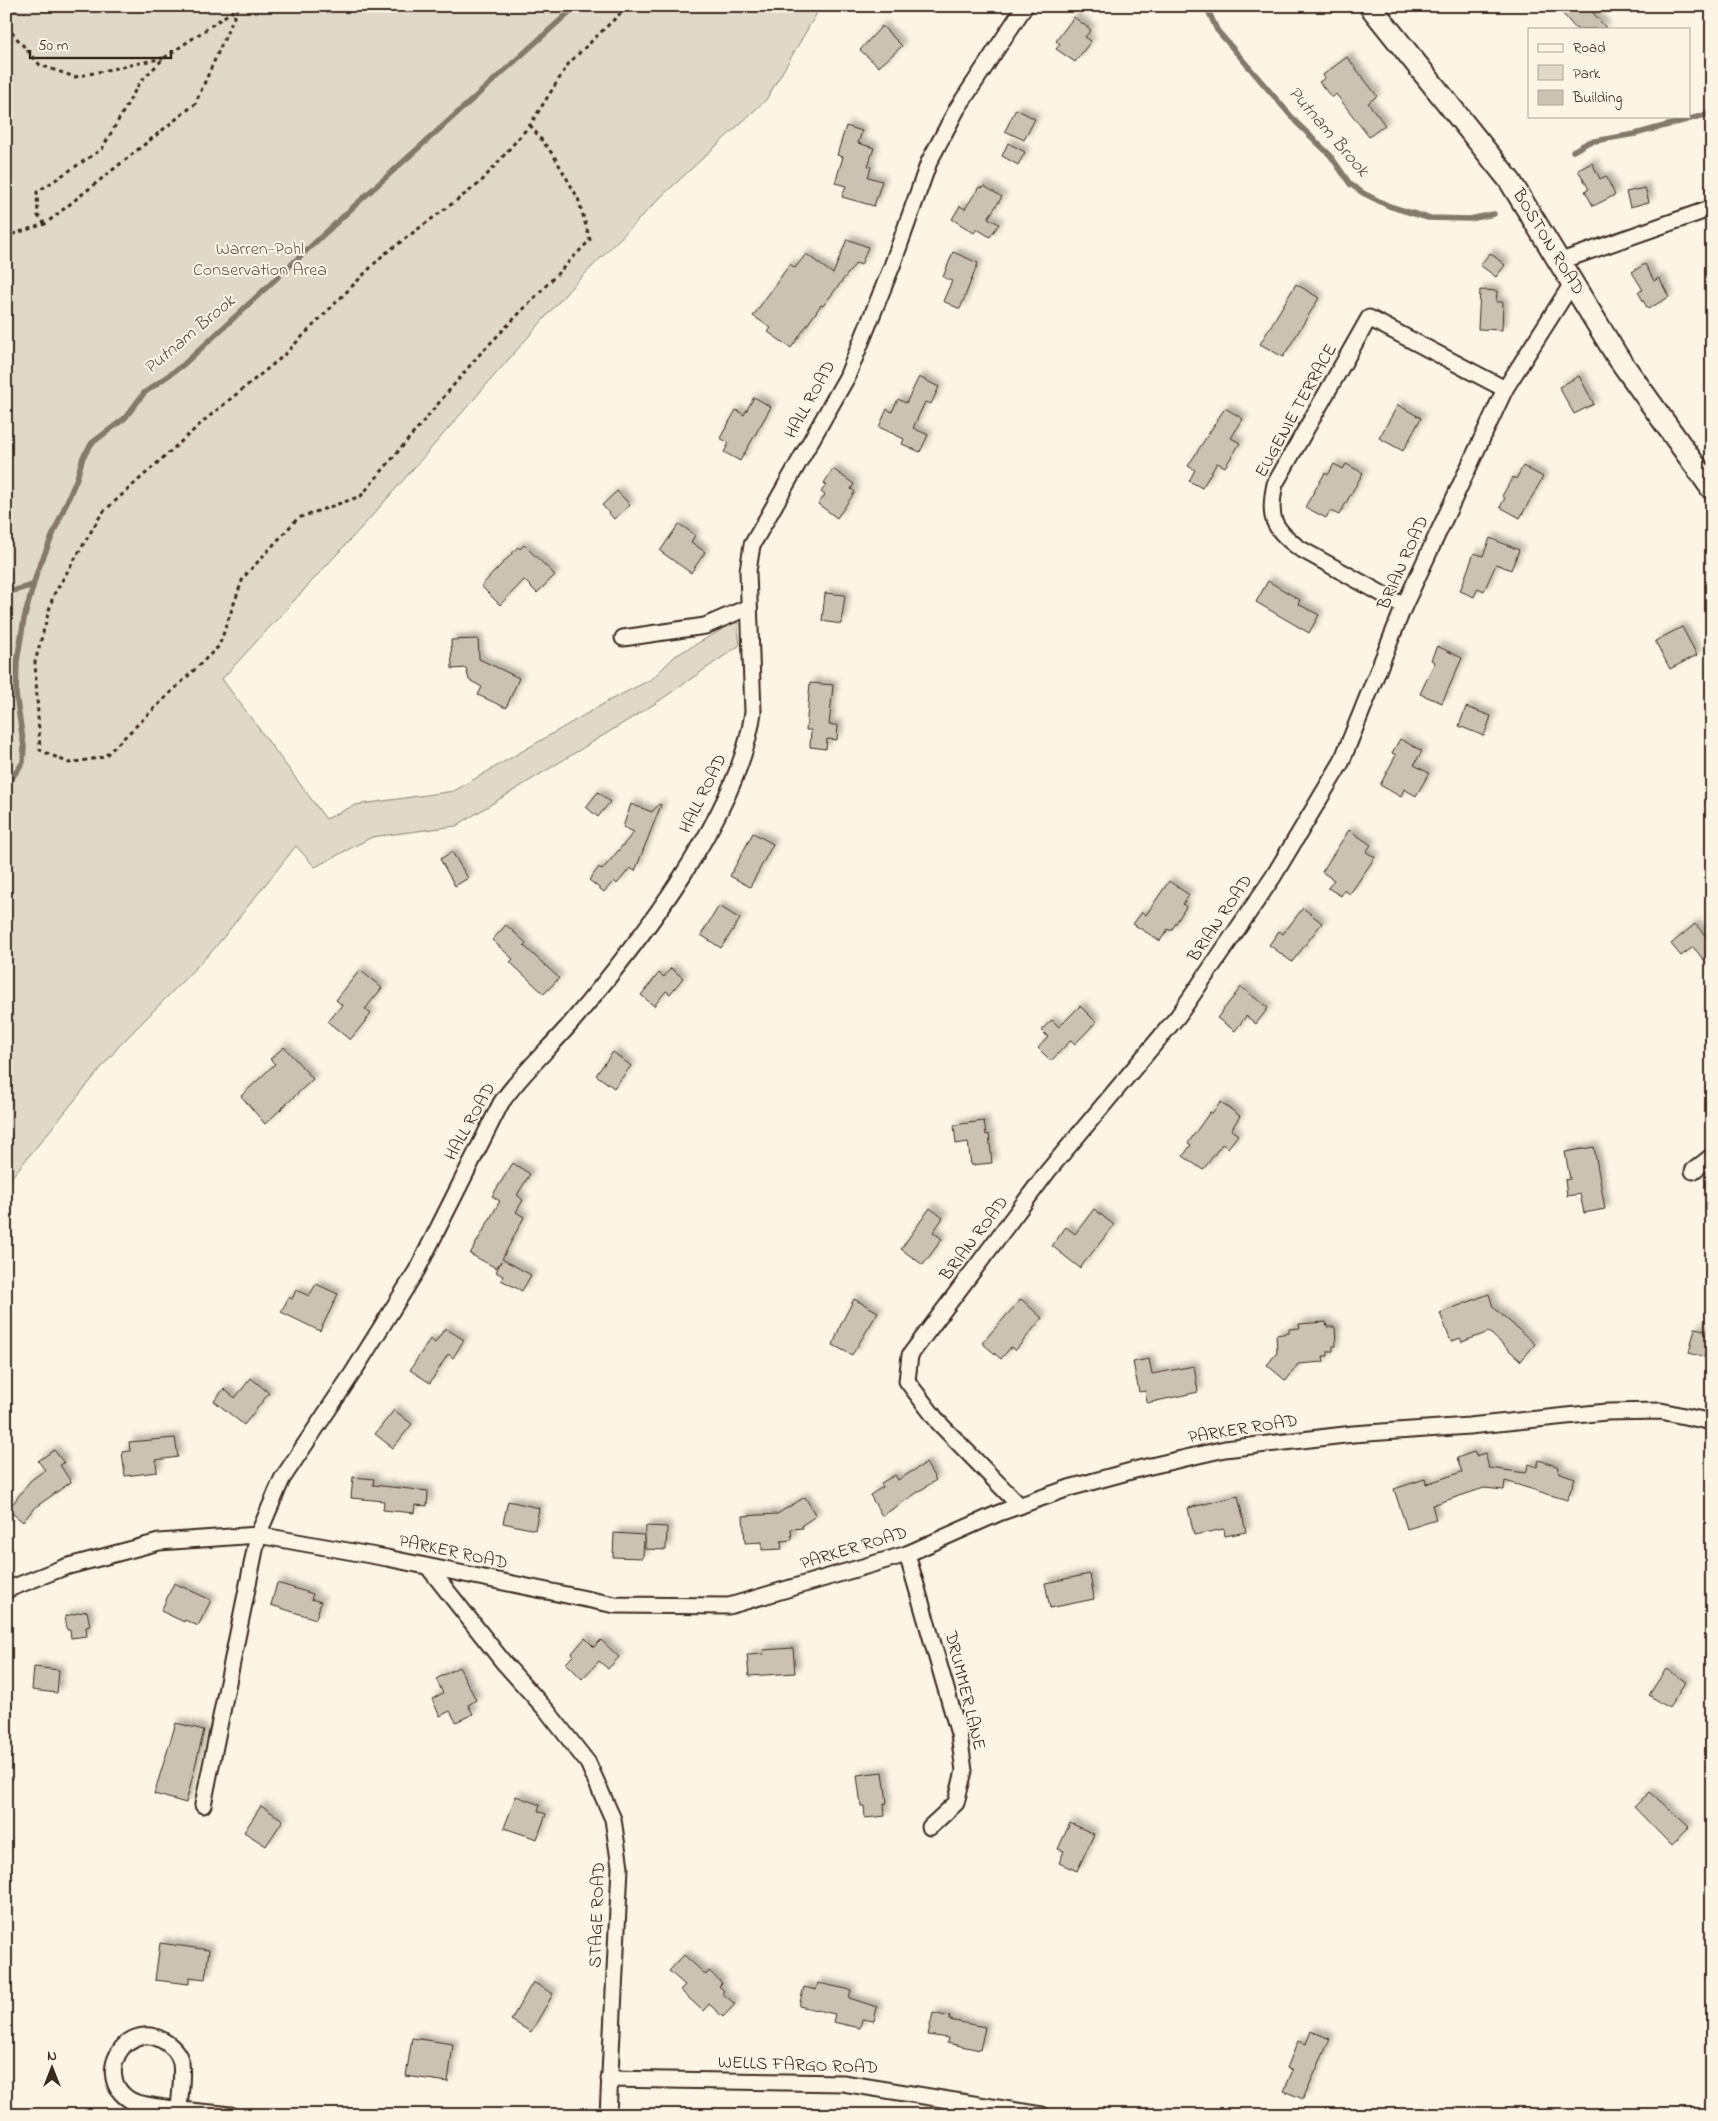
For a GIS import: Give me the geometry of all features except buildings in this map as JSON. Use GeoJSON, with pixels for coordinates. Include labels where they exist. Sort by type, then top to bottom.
{"type":"FeatureCollection","features":[{"type":"Feature","properties":{"kind":"main road","name":"BOSTON ROAD"},"geometry":{"type":"LineString","coordinates":[[1370,6],[1510,181],[1561,261],[1617,356],[1712,489]]}},
{"type":"Feature","properties":{"kind":"street","name":"HALL ROAD"},"geometry":{"type":"LineString","coordinates":[[204,1805],[258,1535],[282,1480],[352,1374],[417,1270],[501,1103],[515,1083],[572,1022],[655,918],[705,836],[737,774],[750,731],[753,684],[749,607],[749,555],[754,540],[847,378],[892,266],[929,162],[957,109],[1025,6]]}},
{"type":"Feature","properties":{"kind":"street"},"geometry":{"type":"LineString","coordinates":[[1561,261],[1712,208]]}},
{"type":"Feature","properties":{"kind":"street","name":"BRIAN ROAD"},"geometry":{"type":"LineString","coordinates":[[1020,1506],[938,1423],[907,1381],[910,1355],[1048,1171],[1178,1016],[1273,877],[1341,763],[1404,606],[1505,389],[1573,282]]}},
{"type":"Feature","properties":{"kind":"street","name":"EUGENIE TERRACE"},"geometry":{"type":"LineString","coordinates":[[1404,606],[1299,548],[1284,536],[1273,523],[1271,504],[1275,484],[1370,318],[1505,389]]}},
{"type":"Feature","properties":{"kind":"street"},"geometry":{"type":"LineString","coordinates":[[623,638],[705,626],[749,607]]}},
{"type":"Feature","properties":{"kind":"street"},"geometry":{"type":"LineString","coordinates":[[1693,1171],[1712,1156]]}},
{"type":"Feature","properties":{"kind":"street","name":"PARKER ROAD"},"geometry":{"type":"LineString","coordinates":[[6,1590],[65,1567],[159,1542],[258,1535],[615,1605],[729,1606],[907,1554],[1020,1506],[1070,1488],[1142,1468],[1225,1449],[1352,1434],[1469,1426],[1606,1412],[1661,1412],[1712,1422]]}},
{"type":"Feature","properties":{"kind":"street","name":"DRUMMER LANE"},"geometry":{"type":"LineString","coordinates":[[907,1554],[959,1734],[964,1771],[956,1803],[930,1827]]}},
{"type":"Feature","properties":{"kind":"street","name":"STAGE ROAD"},"geometry":{"type":"LineString","coordinates":[[429,1568],[504,1663],[548,1712],[588,1763],[613,1819],[620,1867],[608,2115]]}},
{"type":"Feature","properties":{"kind":"street"},"geometry":{"type":"LineString","coordinates":[[179,2109],[182,2073],[176,2051],[168,2043],[158,2038],[146,2036],[135,2038],[125,2044],[115,2058],[112,2074],[115,2085],[131,2101],[141,2104],[179,2109],[231,2115]]}},
{"type":"Feature","properties":{"kind":"street","name":"WELLS FARGO ROAD"},"geometry":{"type":"LineString","coordinates":[[609,2079],[843,2083],[1042,2115]]}},
{"type":"Feature","properties":{"kind":"path"},"geometry":{"type":"LineString","coordinates":[[530,125],[554,156],[578,198],[590,240],[478,356],[361,496],[298,518],[243,578],[219,646],[104,758],[69,763],[40,750],[35,662],[53,596],[102,513],[206,419],[282,357],[384,255],[480,183],[530,125],[569,63],[628,6]]}},
{"type":"Feature","properties":{"kind":"path"},"geometry":{"type":"LineString","coordinates":[[6,14],[22,7]]}},
{"type":"Feature","properties":{"kind":"path"},"geometry":{"type":"LineString","coordinates":[[44,224],[38,216],[37,192],[102,149],[140,82],[164,58],[239,7]]}},
{"type":"Feature","properties":{"kind":"path"},"geometry":{"type":"LineString","coordinates":[[6,239],[10,235],[44,224],[195,104],[239,7]]}},
{"type":"Feature","properties":{"kind":"path"},"geometry":{"type":"LineString","coordinates":[[6,26],[40,65],[75,78],[164,58]]}},
{"type":"Feature","properties":{"kind":"green space","name":"Warren-Pohl Conservation Area"},"geometry":{"type":"Polygon","coordinates":[[[6,6],[821,6],[766,100],[664,194],[570,289],[371,517],[222,679],[326,819],[355,805],[454,791],[610,700],[652,679],[675,656],[737,621],[740,645],[656,703],[456,826],[372,837],[315,867],[296,846],[214,949],[120,1045],[6,1184],[6,6]]]}},
{"type":"Feature","properties":{"kind":"waterway","name":"Putnam Brook"},"geometry":{"type":"LineString","coordinates":[[6,787],[23,762],[24,747],[16,695],[17,661],[24,619],[37,572],[77,478],[83,457],[92,443],[125,418],[144,393],[183,365],[363,198],[576,6]]}},
{"type":"Feature","properties":{"kind":"waterway","name":"Putnam Brook"},"geometry":{"type":"LineString","coordinates":[[1206,6],[1217,30],[1297,123],[1330,155],[1350,184],[1389,206],[1428,218],[1470,219],[1494,214]]}},
{"type":"Feature","properties":{"kind":"waterway","name":"Putnam Brook"},"geometry":{"type":"LineString","coordinates":[[1573,151],[1589,142],[1635,134],[1712,113]]}},
{"type":"Feature","properties":{"kind":"waterway"},"geometry":{"type":"LineString","coordinates":[[6,593],[33,585]]}}]}
